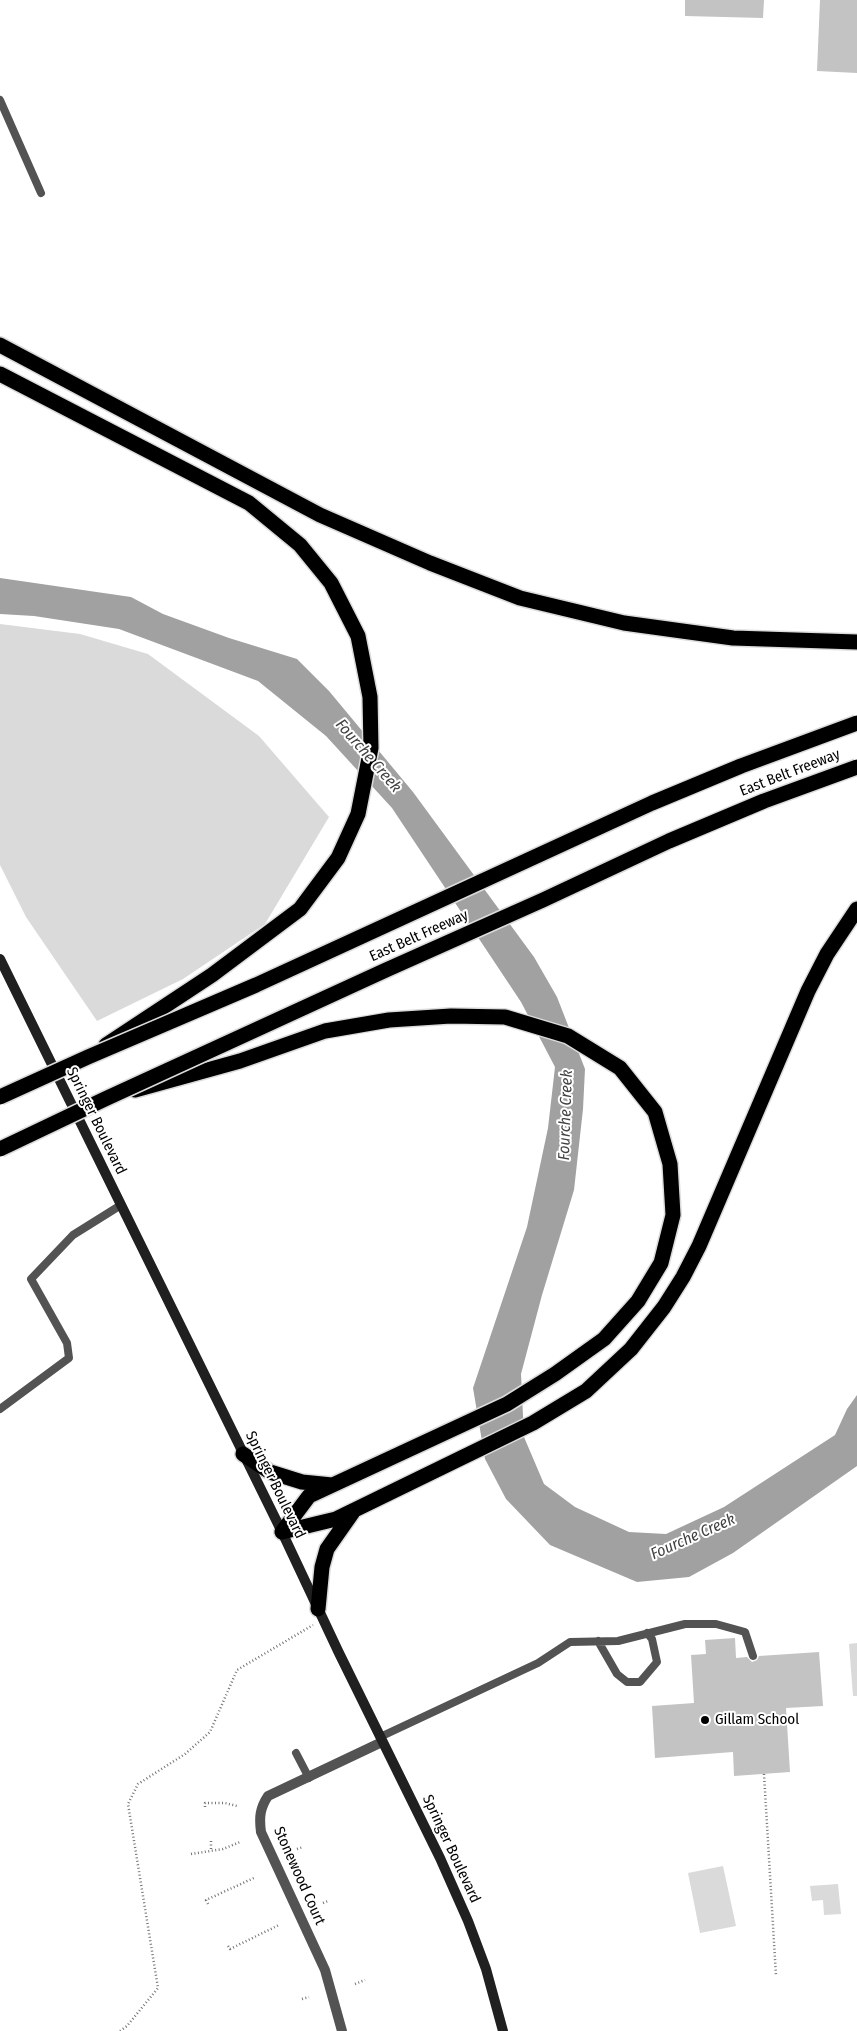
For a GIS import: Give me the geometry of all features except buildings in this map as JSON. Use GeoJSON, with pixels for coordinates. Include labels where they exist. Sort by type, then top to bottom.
{"type":"FeatureCollection","features":[{"type":"Feature","properties":{"kind":"highway"},"geometry":{"type":"LineString","coordinates":[[0,345],[320,515],[430,563],[520,598],[624,623],[733,638],[857,642]]}},
{"type":"Feature","properties":{"kind":"highway"},"geometry":{"type":"LineString","coordinates":[[0,374],[250,504],[300,545],[331,583],[358,636],[370,698],[371,748],[358,814],[338,858],[300,908],[212,975],[88,1057]]}},
{"type":"Feature","properties":{"kind":"highway","name":"East Belt Freeway"},"geometry":{"type":"LineString","coordinates":[[0,1097],[256,985],[652,803],[741,766],[857,723]]}},
{"type":"Feature","properties":{"kind":"highway","name":"East Belt Freeway"},"geometry":{"type":"LineString","coordinates":[[0,1149],[105,1099],[669,841],[764,801],[857,766]]}},
{"type":"Feature","properties":{"kind":"highway"},"geometry":{"type":"LineString","coordinates":[[282,1532],[336,1519],[533,1423],[586,1391],[631,1350],[664,1307],[683,1277],[703,1237],[808,991],[827,954],[857,910]]}},
{"type":"Feature","properties":{"kind":"highway"},"geometry":{"type":"LineString","coordinates":[[105,1099],[240,1061],[325,1031],[389,1020],[460,1016],[505,1017],[568,1036],[620,1068],[655,1112],[670,1164],[673,1215],[661,1263],[638,1301],[604,1339],[555,1374],[507,1404],[310,1496],[282,1532]]}},
{"type":"Feature","properties":{"kind":"highway"},"geometry":{"type":"LineString","coordinates":[[243,1454],[270,1472],[302,1482],[334,1485]]}},
{"type":"Feature","properties":{"kind":"highway"},"geometry":{"type":"LineString","coordinates":[[320,1614],[322,1568],[327,1549],[356,1508]]}},
{"type":"Feature","properties":{"kind":"main road","name":"Springer Boulevard"},"geometry":{"type":"LineString","coordinates":[[0,959],[282,1532],[468,1920],[486,1969],[503,2031]]}},
{"type":"Feature","properties":{"kind":"street","name":"Stonewood Court"},"geometry":{"type":"LineString","coordinates":[[342,2031],[326,1970],[261,1832],[259,1820],[261,1808],[268,1796],[309,1778],[381,1740]]}},
{"type":"Feature","properties":{"kind":"lane"},"geometry":{"type":"LineString","coordinates":[[0,100],[41,193]]}},
{"type":"Feature","properties":{"kind":"lane"},"geometry":{"type":"LineString","coordinates":[[0,1409],[69,1358],[67,1343],[30,1279],[73,1235],[121,1205]]}},
{"type":"Feature","properties":{"kind":"lane"},"geometry":{"type":"LineString","coordinates":[[381,1740],[538,1663],[570,1642],[618,1641],[685,1624],[716,1624],[745,1632],[754,1656]]}},
{"type":"Feature","properties":{"kind":"lane"},"geometry":{"type":"LineString","coordinates":[[598,1641],[617,1674],[627,1682],[640,1682],[657,1662],[652,1639],[647,1634]]}},
{"type":"Feature","properties":{"kind":"lane"},"geometry":{"type":"LineString","coordinates":[[296,1754],[309,1778]]}},
{"type":"Feature","properties":{"kind":"path"},"geometry":{"type":"LineString","coordinates":[[120,2031],[127,2026],[158,1988],[128,1804],[138,1784],[185,1754],[210,1732],[237,1670],[320,1614]]}},
{"type":"Feature","properties":{"kind":"path"},"geometry":{"type":"LineString","coordinates":[[764,1774],[776,1976]]}},
{"type":"Feature","properties":{"kind":"path"},"geometry":{"type":"LineString","coordinates":[[205,1807],[205,1803],[225,1803],[237,1806]]}},
{"type":"Feature","properties":{"kind":"path"},"geometry":{"type":"LineString","coordinates":[[211,1841],[211,1850]]}},
{"type":"Feature","properties":{"kind":"path"},"geometry":{"type":"LineString","coordinates":[[191,1854],[222,1849],[240,1842]]}},
{"type":"Feature","properties":{"kind":"path"},"geometry":{"type":"LineString","coordinates":[[297,1849],[303,1846]]}},
{"type":"Feature","properties":{"kind":"path"},"geometry":{"type":"LineString","coordinates":[[208,1904],[206,1900],[234,1889],[256,1876]]}},
{"type":"Feature","properties":{"kind":"path"},"geometry":{"type":"LineString","coordinates":[[323,1904],[328,1901]]}},
{"type":"Feature","properties":{"kind":"path"},"geometry":{"type":"LineString","coordinates":[[228,1946],[230,1950],[256,1935],[279,1926]]}},
{"type":"Feature","properties":{"kind":"path"},"geometry":{"type":"LineString","coordinates":[[355,1984],[365,1980]]}},
{"type":"Feature","properties":{"kind":"path"},"geometry":{"type":"LineString","coordinates":[[302,1999],[309,1997]]}},
{"type":"Feature","properties":{"kind":"shaded area"},"geometry":{"type":"Polygon","coordinates":[[[0,624],[80,634],[148,654],[259,736],[329,817],[265,924],[183,979],[97,1021],[26,917],[0,865],[0,624]]]}},
{"type":"Feature","properties":{"kind":"shaded area"},"geometry":{"type":"Polygon","coordinates":[[[857,1643],[857,1696],[853,1696],[849,1644],[857,1643]]]}},
{"type":"Feature","properties":{"kind":"shaded area"},"geometry":{"type":"Polygon","coordinates":[[[723,1866],[736,1926],[700,1933],[688,1873],[723,1866]]]}},
{"type":"Feature","properties":{"kind":"shaded area"},"geometry":{"type":"Polygon","coordinates":[[[838,1884],[841,1914],[824,1915],[823,1900],[812,1901],[810,1886],[838,1884]]]}},
{"type":"Feature","properties":{"kind":"water","name":"Fourche Creek"},"geometry":{"type":"Polygon","coordinates":[[[0,578],[131,597],[163,614],[229,638],[297,659],[329,691],[413,792],[534,957],[557,997],[585,1069],[583,1109],[574,1190],[542,1295],[521,1374],[524,1437],[544,1484],[575,1507],[629,1532],[666,1534],[724,1507],[835,1435],[847,1409],[857,1395],[857,1466],[733,1553],[689,1577],[637,1582],[550,1545],[506,1499],[485,1459],[473,1388],[527,1227],[548,1128],[555,1067],[521,1002],[392,808],[326,736],[258,681],[119,629],[34,616],[0,614],[0,578]]]}},
{"type":"Feature","properties":{"kind":"place","name":"Gillam School"},"geometry":{"type":"Point","coordinates":[705,1720]}}]}
